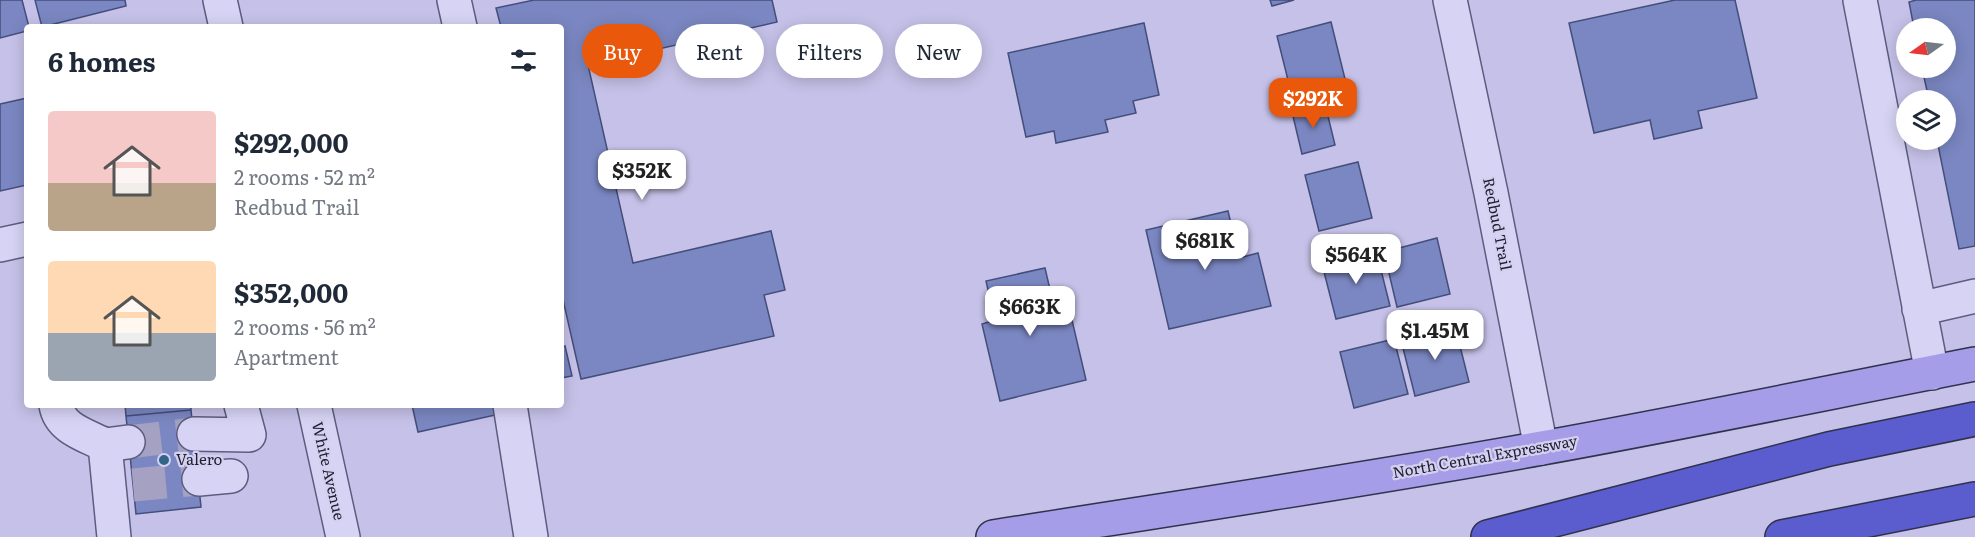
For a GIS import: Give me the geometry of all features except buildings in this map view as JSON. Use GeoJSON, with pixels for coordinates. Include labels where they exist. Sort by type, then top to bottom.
{"type":"FeatureCollection","features":[{"type":"Feature","properties":{"kind":"highway"},"geometry":{"type":"LineString","coordinates":[[1488,537],[1829,449],[1975,419]]}},
{"type":"Feature","properties":{"kind":"highway"},"geometry":{"type":"LineString","coordinates":[[1782,537],[1975,499]]}},
{"type":"Feature","properties":{"kind":"main road","name":"North Central Expressway"},"geometry":{"type":"LineString","coordinates":[[993,537],[1026,534],[1541,448],[1975,364]]}},
{"type":"Feature","properties":{"kind":"street"},"geometry":{"type":"LineString","coordinates":[[219,0],[225,24]]}},
{"type":"Feature","properties":{"kind":"street"},"geometry":{"type":"LineString","coordinates":[[454,0],[459,24]]}},
{"type":"Feature","properties":{"kind":"street","name":"Redbud Trail"},"geometry":{"type":"LineString","coordinates":[[1450,0],[1541,448]]}},
{"type":"Feature","properties":{"kind":"street"},"geometry":{"type":"LineString","coordinates":[[1860,0],[1932,373]]}},
{"type":"Feature","properties":{"kind":"street"},"geometry":{"type":"LineString","coordinates":[[0,245],[24,240]]}},
{"type":"Feature","properties":{"kind":"street"},"geometry":{"type":"LineString","coordinates":[[1919,309],[1975,296]]}},
{"type":"Feature","properties":{"kind":"street"},"geometry":{"type":"LineString","coordinates":[[57,408],[68,426],[116,444],[121,486],[114,537]]}},
{"type":"Feature","properties":{"kind":"street","name":"White Avenue"},"geometry":{"type":"LineString","coordinates":[[315,408],[343,537]]}},
{"type":"Feature","properties":{"kind":"street"},"geometry":{"type":"LineString","coordinates":[[510,408],[531,537]]}},
{"type":"Feature","properties":{"kind":"street"},"geometry":{"type":"LineString","coordinates":[[194,434],[245,420]]}},
{"type":"Feature","properties":{"kind":"street"},"geometry":{"type":"LineString","coordinates":[[199,478],[231,476]]}},
{"type":"Feature","properties":{"kind":"tunnel"},"geometry":{"type":"LineString","coordinates":[[128,442],[194,434]]}},
{"type":"Feature","properties":{"kind":"tunnel"},"geometry":{"type":"LineString","coordinates":[[133,485],[199,479]]}},
{"type":"Feature","properties":{"kind":"place","name":"Valero"},"geometry":{"type":"Point","coordinates":[164,460]}}]}
